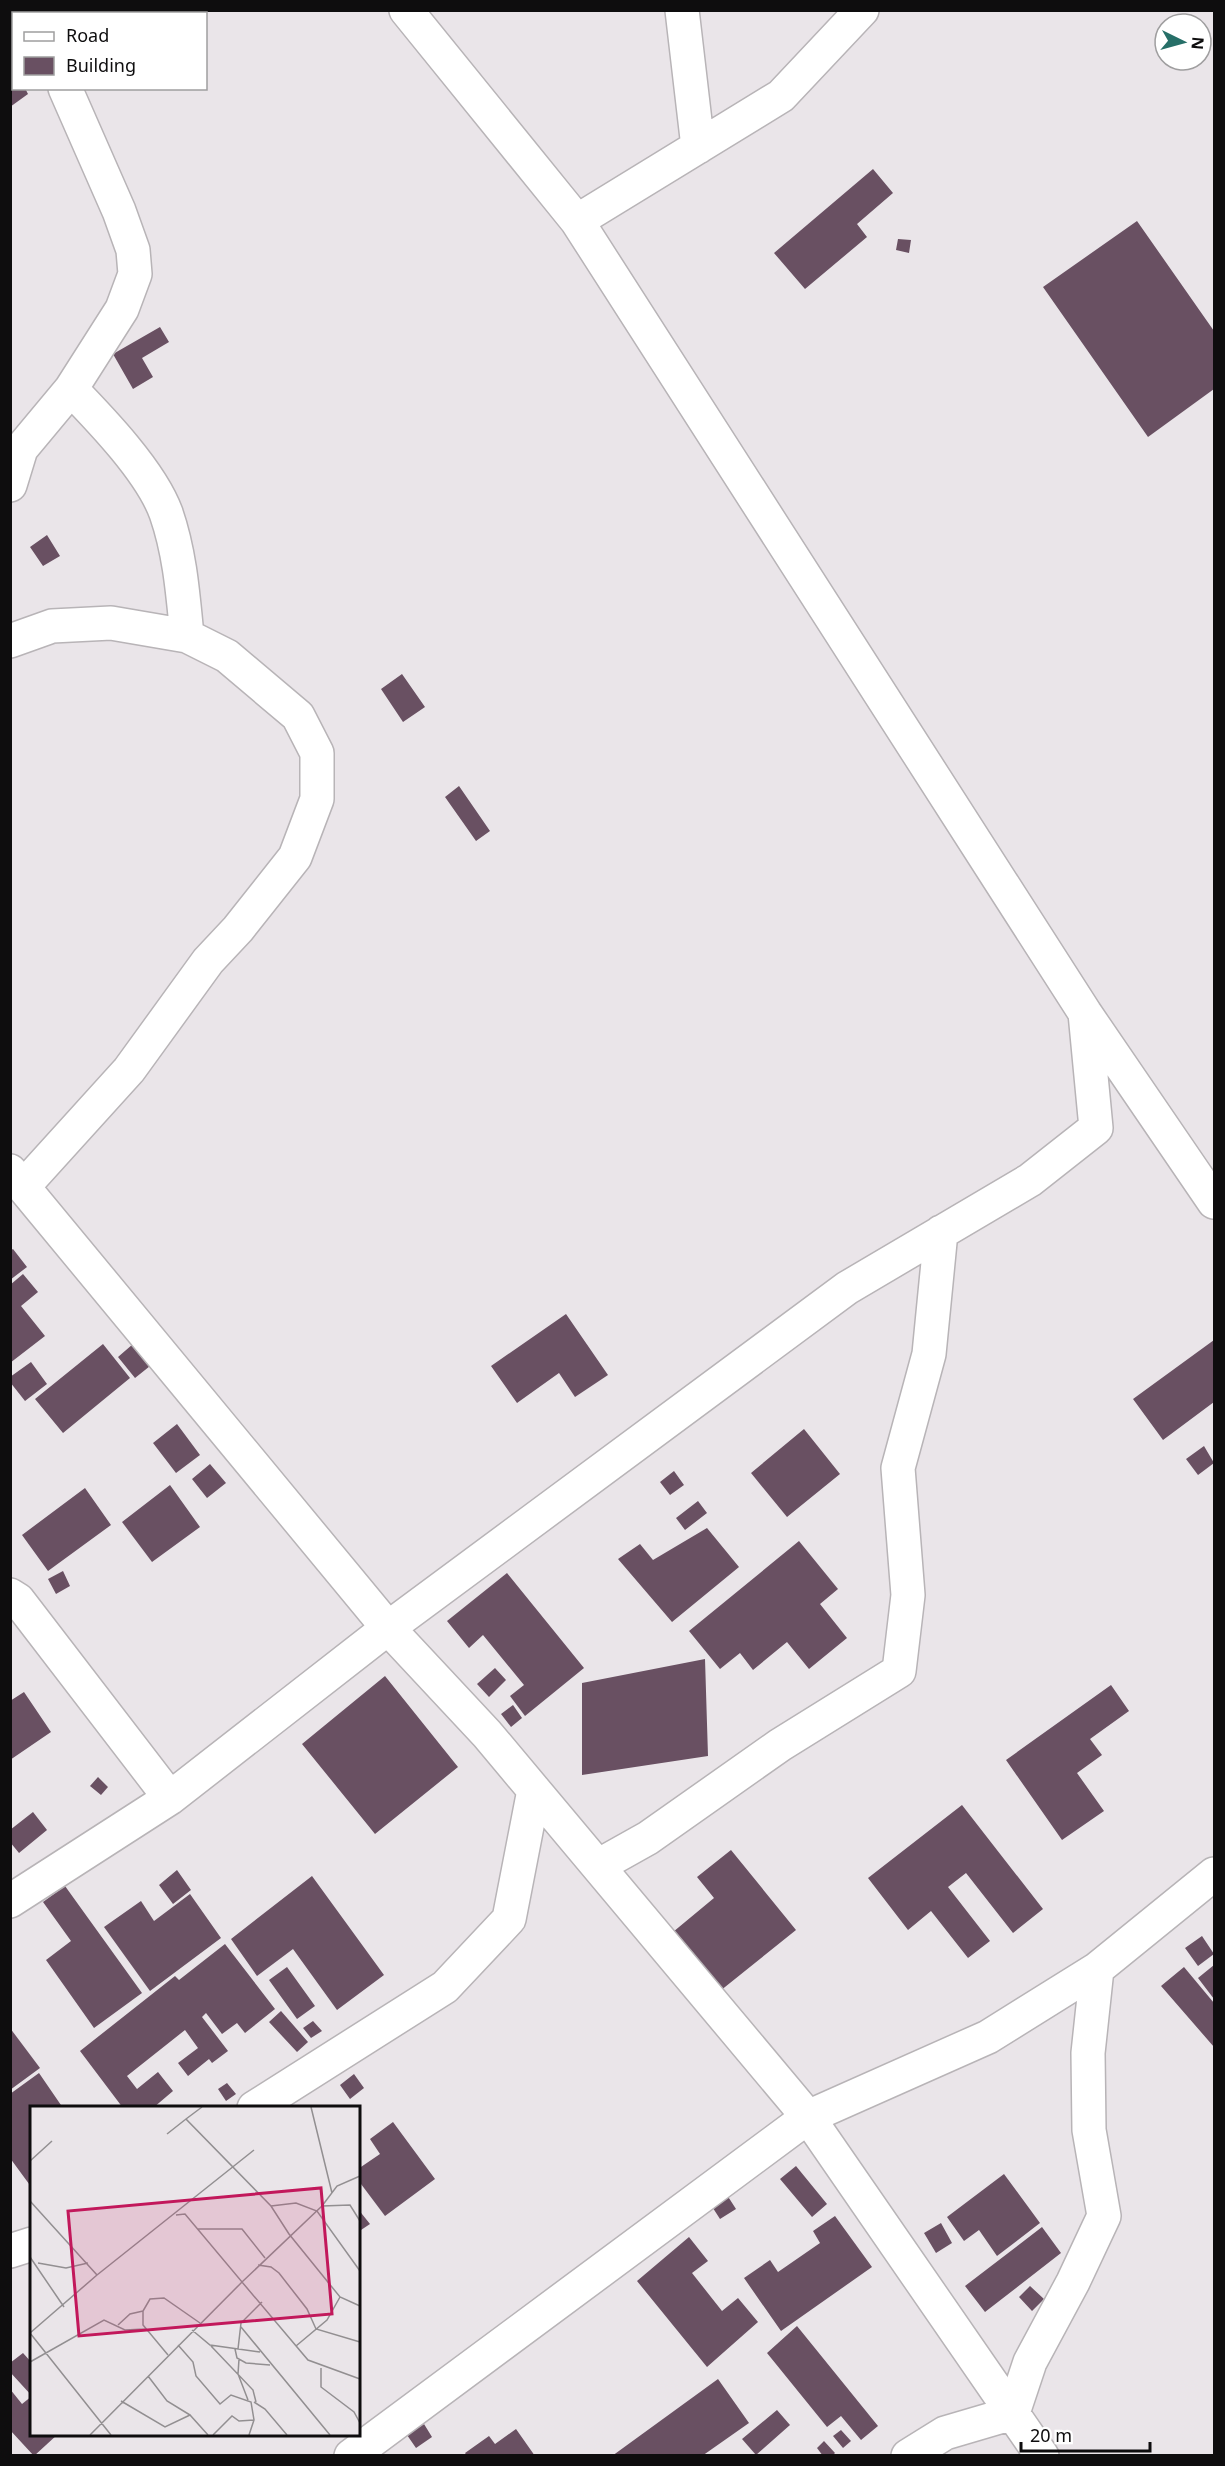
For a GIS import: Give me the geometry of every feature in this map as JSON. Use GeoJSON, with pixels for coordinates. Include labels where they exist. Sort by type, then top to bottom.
{"type":"FeatureCollection","features":[{"type":"Feature","properties":{"kind":"street"},"geometry":{"type":"LineString","coordinates":[[406,10],[577,221],[1085,1013],[1215,1202]]}},
{"type":"Feature","properties":{"kind":"street"},"geometry":{"type":"LineString","coordinates":[[681,10],[698,147]]}},
{"type":"Feature","properties":{"kind":"street"},"geometry":{"type":"LineString","coordinates":[[577,221],[781,96],[862,10]]}},
{"type":"Feature","properties":{"kind":"street"},"geometry":{"type":"LineString","coordinates":[[10,485],[21,449],[71,389],[122,309],[135,274],[133,250],[119,211],[67,90]]}},
{"type":"Feature","properties":{"kind":"street"},"geometry":{"type":"LineString","coordinates":[[71,389],[101,420],[150,482],[166,513],[181,576],[187,636]]}},
{"type":"Feature","properties":{"kind":"street"},"geometry":{"type":"LineString","coordinates":[[10,641],[52,626],[111,622],[187,636],[227,656],[298,716],[317,753],[317,799],[295,857],[238,929],[208,961],[129,1070],[17,1179],[388,1628],[487,1734],[808,2117],[1042,2456]]}},
{"type":"Feature","properties":{"kind":"street"},"geometry":{"type":"LineString","coordinates":[[10,1901],[170,1798],[388,1628],[848,1288],[1030,1180],[1096,1128],[1085,1013]]}},
{"type":"Feature","properties":{"kind":"street"},"geometry":{"type":"LineString","coordinates":[[598,1866],[648,1838],[780,1745],[900,1671],[908,1595],[898,1468],[929,1354],[941,1232]]}},
{"type":"Feature","properties":{"kind":"street"},"geometry":{"type":"LineString","coordinates":[[10,1594],[18,1600],[170,1798]]}},
{"type":"Feature","properties":{"kind":"street"},"geometry":{"type":"LineString","coordinates":[[257,2106],[445,1987],[509,1919],[534,1790]]}},
{"type":"Feature","properties":{"kind":"street"},"geometry":{"type":"LineString","coordinates":[[351,2456],[808,2117],[988,2037],[1097,1970],[1215,1874]]}},
{"type":"Feature","properties":{"kind":"street"},"geometry":{"type":"LineString","coordinates":[[1013,2413],[1030,2362],[1074,2282],[1104,2216],[1089,2130],[1088,2053],[1097,1970]]}},
{"type":"Feature","properties":{"kind":"street"},"geometry":{"type":"LineString","coordinates":[[10,2251],[30,2245]]}},
{"type":"Feature","properties":{"kind":"street"},"geometry":{"type":"LineString","coordinates":[[908,2456],[945,2433],[1013,2413]]}},
{"type":"Feature","properties":{"kind":"building"},"geometry":{"type":"Polygon","coordinates":[[[10,69],[12,71],[12,90],[26,90],[28,94],[10,107],[10,69]]]}},
{"type":"Feature","properties":{"kind":"building"},"geometry":{"type":"Polygon","coordinates":[[[873,169],[893,193],[857,224],[867,237],[805,289],[774,253],[873,169]]]}},
{"type":"Feature","properties":{"kind":"building"},"geometry":{"type":"Polygon","coordinates":[[[1137,221],[1214,331],[1214,389],[1148,437],[1043,287],[1137,221]]]}},
{"type":"Feature","properties":{"kind":"building"},"geometry":{"type":"Polygon","coordinates":[[[898,239],[911,240],[909,253],[896,250],[898,239]]]}},
{"type":"Feature","properties":{"kind":"building"},"geometry":{"type":"Polygon","coordinates":[[[160,327],[169,342],[142,358],[153,377],[133,389],[113,354],[160,327]]]}},
{"type":"Feature","properties":{"kind":"building"},"geometry":{"type":"Polygon","coordinates":[[[47,535],[60,556],[43,566],[30,547],[47,535]]]}},
{"type":"Feature","properties":{"kind":"building"},"geometry":{"type":"Polygon","coordinates":[[[402,674],[425,707],[403,722],[381,689],[402,674]]]}},
{"type":"Feature","properties":{"kind":"building"},"geometry":{"type":"Polygon","coordinates":[[[459,786],[490,831],[476,841],[445,797],[459,786]]]}},
{"type":"Feature","properties":{"kind":"building"},"geometry":{"type":"Polygon","coordinates":[[[13,1249],[27,1267],[10,1280],[10,1251],[13,1249]]]}},
{"type":"Feature","properties":{"kind":"building"},"geometry":{"type":"Polygon","coordinates":[[[23,1274],[38,1292],[21,1306],[45,1336],[10,1363],[10,1285],[23,1274]]]}},
{"type":"Feature","properties":{"kind":"building"},"geometry":{"type":"Polygon","coordinates":[[[566,1314],[608,1375],[575,1397],[559,1373],[517,1403],[491,1366],[566,1314]]]}},
{"type":"Feature","properties":{"kind":"building"},"geometry":{"type":"Polygon","coordinates":[[[1214,1340],[1214,1402],[1163,1440],[1133,1399],[1214,1340]]]}},
{"type":"Feature","properties":{"kind":"building"},"geometry":{"type":"Polygon","coordinates":[[[103,1344],[130,1378],[63,1433],[35,1399],[103,1344]]]}},
{"type":"Feature","properties":{"kind":"building"},"geometry":{"type":"Polygon","coordinates":[[[133,1344],[150,1366],[135,1378],[118,1357],[133,1344]]]}},
{"type":"Feature","properties":{"kind":"building"},"geometry":{"type":"Polygon","coordinates":[[[31,1362],[47,1384],[25,1401],[10,1382],[10,1377],[31,1362]]]}},
{"type":"Feature","properties":{"kind":"building"},"geometry":{"type":"Polygon","coordinates":[[[177,1424],[200,1455],[176,1473],[153,1443],[177,1424]]]}},
{"type":"Feature","properties":{"kind":"building"},"geometry":{"type":"Polygon","coordinates":[[[804,1429],[840,1474],[787,1517],[751,1473],[804,1429]]]}},
{"type":"Feature","properties":{"kind":"building"},"geometry":{"type":"Polygon","coordinates":[[[1204,1446],[1214,1463],[1198,1475],[1186,1459],[1204,1446]]]}},
{"type":"Feature","properties":{"kind":"building"},"geometry":{"type":"Polygon","coordinates":[[[210,1464],[226,1483],[207,1498],[192,1479],[210,1464]]]}},
{"type":"Feature","properties":{"kind":"building"},"geometry":{"type":"Polygon","coordinates":[[[674,1471],[684,1485],[670,1495],[660,1482],[674,1471]]]}},
{"type":"Feature","properties":{"kind":"building"},"geometry":{"type":"Polygon","coordinates":[[[170,1485],[200,1527],[152,1562],[122,1522],[170,1485]]]}},
{"type":"Feature","properties":{"kind":"building"},"geometry":{"type":"Polygon","coordinates":[[[85,1488],[111,1525],[48,1571],[22,1535],[85,1488]]]}},
{"type":"Feature","properties":{"kind":"building"},"geometry":{"type":"Polygon","coordinates":[[[698,1501],[707,1513],[685,1530],[676,1518],[698,1501]]]}},
{"type":"Feature","properties":{"kind":"building"},"geometry":{"type":"Polygon","coordinates":[[[707,1528],[739,1567],[672,1622],[618,1559],[640,1544],[653,1560],[707,1528]]]}},
{"type":"Feature","properties":{"kind":"building"},"geometry":{"type":"Polygon","coordinates":[[[799,1541],[838,1589],[820,1604],[847,1638],[809,1669],[787,1642],[753,1670],[740,1653],[720,1669],[689,1631],[799,1541]]]}},
{"type":"Feature","properties":{"kind":"building"},"geometry":{"type":"Polygon","coordinates":[[[63,1571],[70,1586],[56,1594],[48,1579],[63,1571]]]}},
{"type":"Feature","properties":{"kind":"building"},"geometry":{"type":"Polygon","coordinates":[[[507,1573],[584,1668],[525,1716],[510,1696],[524,1685],[483,1635],[469,1648],[447,1621],[507,1573]]]}},
{"type":"Feature","properties":{"kind":"building"},"geometry":{"type":"Polygon","coordinates":[[[705,1659],[708,1756],[582,1775],[582,1683],[705,1659]]]}},
{"type":"Feature","properties":{"kind":"building"},"geometry":{"type":"Polygon","coordinates":[[[495,1668],[506,1680],[489,1697],[477,1684],[495,1668]]]}},
{"type":"Feature","properties":{"kind":"building"},"geometry":{"type":"Polygon","coordinates":[[[385,1676],[458,1767],[375,1834],[302,1744],[385,1676]]]}},
{"type":"Feature","properties":{"kind":"building"},"geometry":{"type":"Polygon","coordinates":[[[1111,1685],[1129,1711],[1090,1739],[1102,1755],[1077,1773],[1104,1811],[1062,1840],[1006,1760],[1111,1685]]]}},
{"type":"Feature","properties":{"kind":"building"},"geometry":{"type":"Polygon","coordinates":[[[24,1692],[51,1732],[10,1760],[10,1701],[24,1692]]]}},
{"type":"Feature","properties":{"kind":"building"},"geometry":{"type":"Polygon","coordinates":[[[513,1705],[522,1718],[511,1727],[501,1714],[513,1705]]]}},
{"type":"Feature","properties":{"kind":"building"},"geometry":{"type":"Polygon","coordinates":[[[98,1777],[108,1787],[101,1795],[90,1786],[98,1777]]]}},
{"type":"Feature","properties":{"kind":"building"},"geometry":{"type":"Polygon","coordinates":[[[962,1805],[1043,1909],[1013,1933],[966,1873],[948,1887],[990,1941],[968,1958],[931,1911],[908,1930],[868,1878],[962,1805]]]}},
{"type":"Feature","properties":{"kind":"building"},"geometry":{"type":"Polygon","coordinates":[[[33,1812],[47,1830],[19,1853],[10,1842],[10,1830],[33,1812]]]}},
{"type":"Feature","properties":{"kind":"building"},"geometry":{"type":"Polygon","coordinates":[[[731,1850],[796,1930],[720,1991],[673,1932],[714,1898],[697,1877],[731,1850]]]}},
{"type":"Feature","properties":{"kind":"building"},"geometry":{"type":"Polygon","coordinates":[[[177,1870],[191,1890],[173,1904],[159,1885],[177,1870]]]}},
{"type":"Feature","properties":{"kind":"building"},"geometry":{"type":"Polygon","coordinates":[[[312,1876],[384,1975],[337,2010],[293,1949],[257,1976],[231,1939],[312,1876]]]}},
{"type":"Feature","properties":{"kind":"building"},"geometry":{"type":"Polygon","coordinates":[[[65,1886],[142,1993],[94,2028],[46,1960],[71,1941],[43,1902],[65,1886]]]}},
{"type":"Feature","properties":{"kind":"building"},"geometry":{"type":"Polygon","coordinates":[[[190,1894],[221,1938],[150,1991],[104,1927],[141,1901],[154,1921],[190,1894]]]}},
{"type":"Feature","properties":{"kind":"building"},"geometry":{"type":"Polygon","coordinates":[[[1202,1936],[1214,1954],[1198,1966],[1185,1948],[1202,1936]]]}},
{"type":"Feature","properties":{"kind":"building"},"geometry":{"type":"Polygon","coordinates":[[[225,1944],[275,2009],[245,2033],[237,2023],[222,2034],[206,2013],[202,2017],[228,2051],[212,2063],[209,2059],[188,2076],[178,2063],[198,2048],[185,2030],[127,2076],[137,2089],[158,2072],[173,2091],[155,2106],[121,2106],[80,2051],[175,1976],[179,1980],[225,1944]]]}},
{"type":"Feature","properties":{"kind":"building"},"geometry":{"type":"Polygon","coordinates":[[[1214,1965],[1214,1999],[1198,1978],[1214,1965]]]}},
{"type":"Feature","properties":{"kind":"building"},"geometry":{"type":"Polygon","coordinates":[[[287,1967],[315,2006],[297,2019],[269,1980],[287,1967]]]}},
{"type":"Feature","properties":{"kind":"building"},"geometry":{"type":"Polygon","coordinates":[[[1184,1967],[1214,2003],[1214,2047],[1161,1986],[1184,1967]]]}},
{"type":"Feature","properties":{"kind":"building"},"geometry":{"type":"Polygon","coordinates":[[[281,2011],[308,2042],[297,2052],[269,2022],[281,2011]]]}},
{"type":"Feature","properties":{"kind":"building"},"geometry":{"type":"Polygon","coordinates":[[[313,2021],[322,2031],[311,2038],[303,2028],[313,2021]]]}},
{"type":"Feature","properties":{"kind":"building"},"geometry":{"type":"Polygon","coordinates":[[[10,2028],[40,2068],[10,2090],[10,2028]]]}},
{"type":"Feature","properties":{"kind":"building"},"geometry":{"type":"Polygon","coordinates":[[[39,2073],[62,2106],[30,2106],[30,2185],[10,2158],[10,2094],[39,2073]]]}},
{"type":"Feature","properties":{"kind":"building"},"geometry":{"type":"Polygon","coordinates":[[[354,2074],[364,2088],[350,2099],[340,2085],[354,2074]]]}},
{"type":"Feature","properties":{"kind":"building"},"geometry":{"type":"Polygon","coordinates":[[[227,2083],[236,2094],[226,2101],[218,2089],[227,2083]]]}},
{"type":"Feature","properties":{"kind":"building"},"geometry":{"type":"Polygon","coordinates":[[[393,2122],[435,2179],[385,2216],[360,2183],[360,2168],[380,2154],[370,2139],[393,2122]]]}},
{"type":"Feature","properties":{"kind":"building"},"geometry":{"type":"Polygon","coordinates":[[[796,2166],[827,2204],[812,2217],[780,2179],[796,2166]]]}},
{"type":"Feature","properties":{"kind":"building"},"geometry":{"type":"Polygon","coordinates":[[[1004,2174],[1040,2223],[997,2256],[979,2230],[964,2241],[947,2217],[1004,2174]]]}},
{"type":"Feature","properties":{"kind":"building"},"geometry":{"type":"Polygon","coordinates":[[[727,2195],[736,2209],[720,2219],[711,2205],[727,2195]]]}},
{"type":"Feature","properties":{"kind":"building"},"geometry":{"type":"Polygon","coordinates":[[[360,2212],[370,2224],[360,2231],[360,2212]]]}},
{"type":"Feature","properties":{"kind":"building"},"geometry":{"type":"Polygon","coordinates":[[[835,2216],[872,2267],[781,2331],[744,2278],[770,2260],[778,2272],[820,2243],[813,2231],[835,2216]]]}},
{"type":"Feature","properties":{"kind":"building"},"geometry":{"type":"Polygon","coordinates":[[[941,2223],[952,2243],[936,2253],[924,2233],[941,2223]]]}},
{"type":"Feature","properties":{"kind":"building"},"geometry":{"type":"Polygon","coordinates":[[[1042,2227],[1061,2253],[985,2312],[965,2286],[1042,2227]]]}},
{"type":"Feature","properties":{"kind":"building"},"geometry":{"type":"Polygon","coordinates":[[[689,2237],[708,2261],[692,2273],[722,2311],[738,2298],[758,2322],[707,2367],[637,2281],[689,2237]]]}},
{"type":"Feature","properties":{"kind":"building"},"geometry":{"type":"Polygon","coordinates":[[[1030,2286],[1044,2299],[1032,2311],[1019,2297],[1030,2286]]]}},
{"type":"Feature","properties":{"kind":"building"},"geometry":{"type":"Polygon","coordinates":[[[797,2326],[878,2426],[861,2440],[841,2416],[827,2427],[767,2353],[797,2326]]]}},
{"type":"Feature","properties":{"kind":"building"},"geometry":{"type":"Polygon","coordinates":[[[23,2353],[30,2361],[30,2394],[10,2372],[10,2363],[23,2353]]]}},
{"type":"Feature","properties":{"kind":"building"},"geometry":{"type":"Polygon","coordinates":[[[718,2379],[749,2423],[702,2456],[612,2456],[718,2379]]]}},
{"type":"Feature","properties":{"kind":"building"},"geometry":{"type":"Polygon","coordinates":[[[10,2389],[22,2404],[30,2398],[30,2436],[56,2436],[34,2456],[10,2430],[10,2389]]]}},
{"type":"Feature","properties":{"kind":"building"},"geometry":{"type":"Polygon","coordinates":[[[777,2410],[790,2425],[756,2455],[742,2439],[777,2410]]]}},
{"type":"Feature","properties":{"kind":"building"},"geometry":{"type":"Polygon","coordinates":[[[424,2424],[432,2437],[416,2448],[407,2435],[424,2424]]]}},
{"type":"Feature","properties":{"kind":"building"},"geometry":{"type":"Polygon","coordinates":[[[516,2429],[535,2456],[467,2456],[465,2453],[489,2436],[495,2444],[516,2429]]]}},
{"type":"Feature","properties":{"kind":"building"},"geometry":{"type":"Polygon","coordinates":[[[841,2430],[851,2441],[843,2448],[833,2436],[841,2430]]]}},
{"type":"Feature","properties":{"kind":"building"},"geometry":{"type":"Polygon","coordinates":[[[824,2441],[835,2453],[832,2456],[823,2456],[817,2448],[824,2441]]]}}]}
